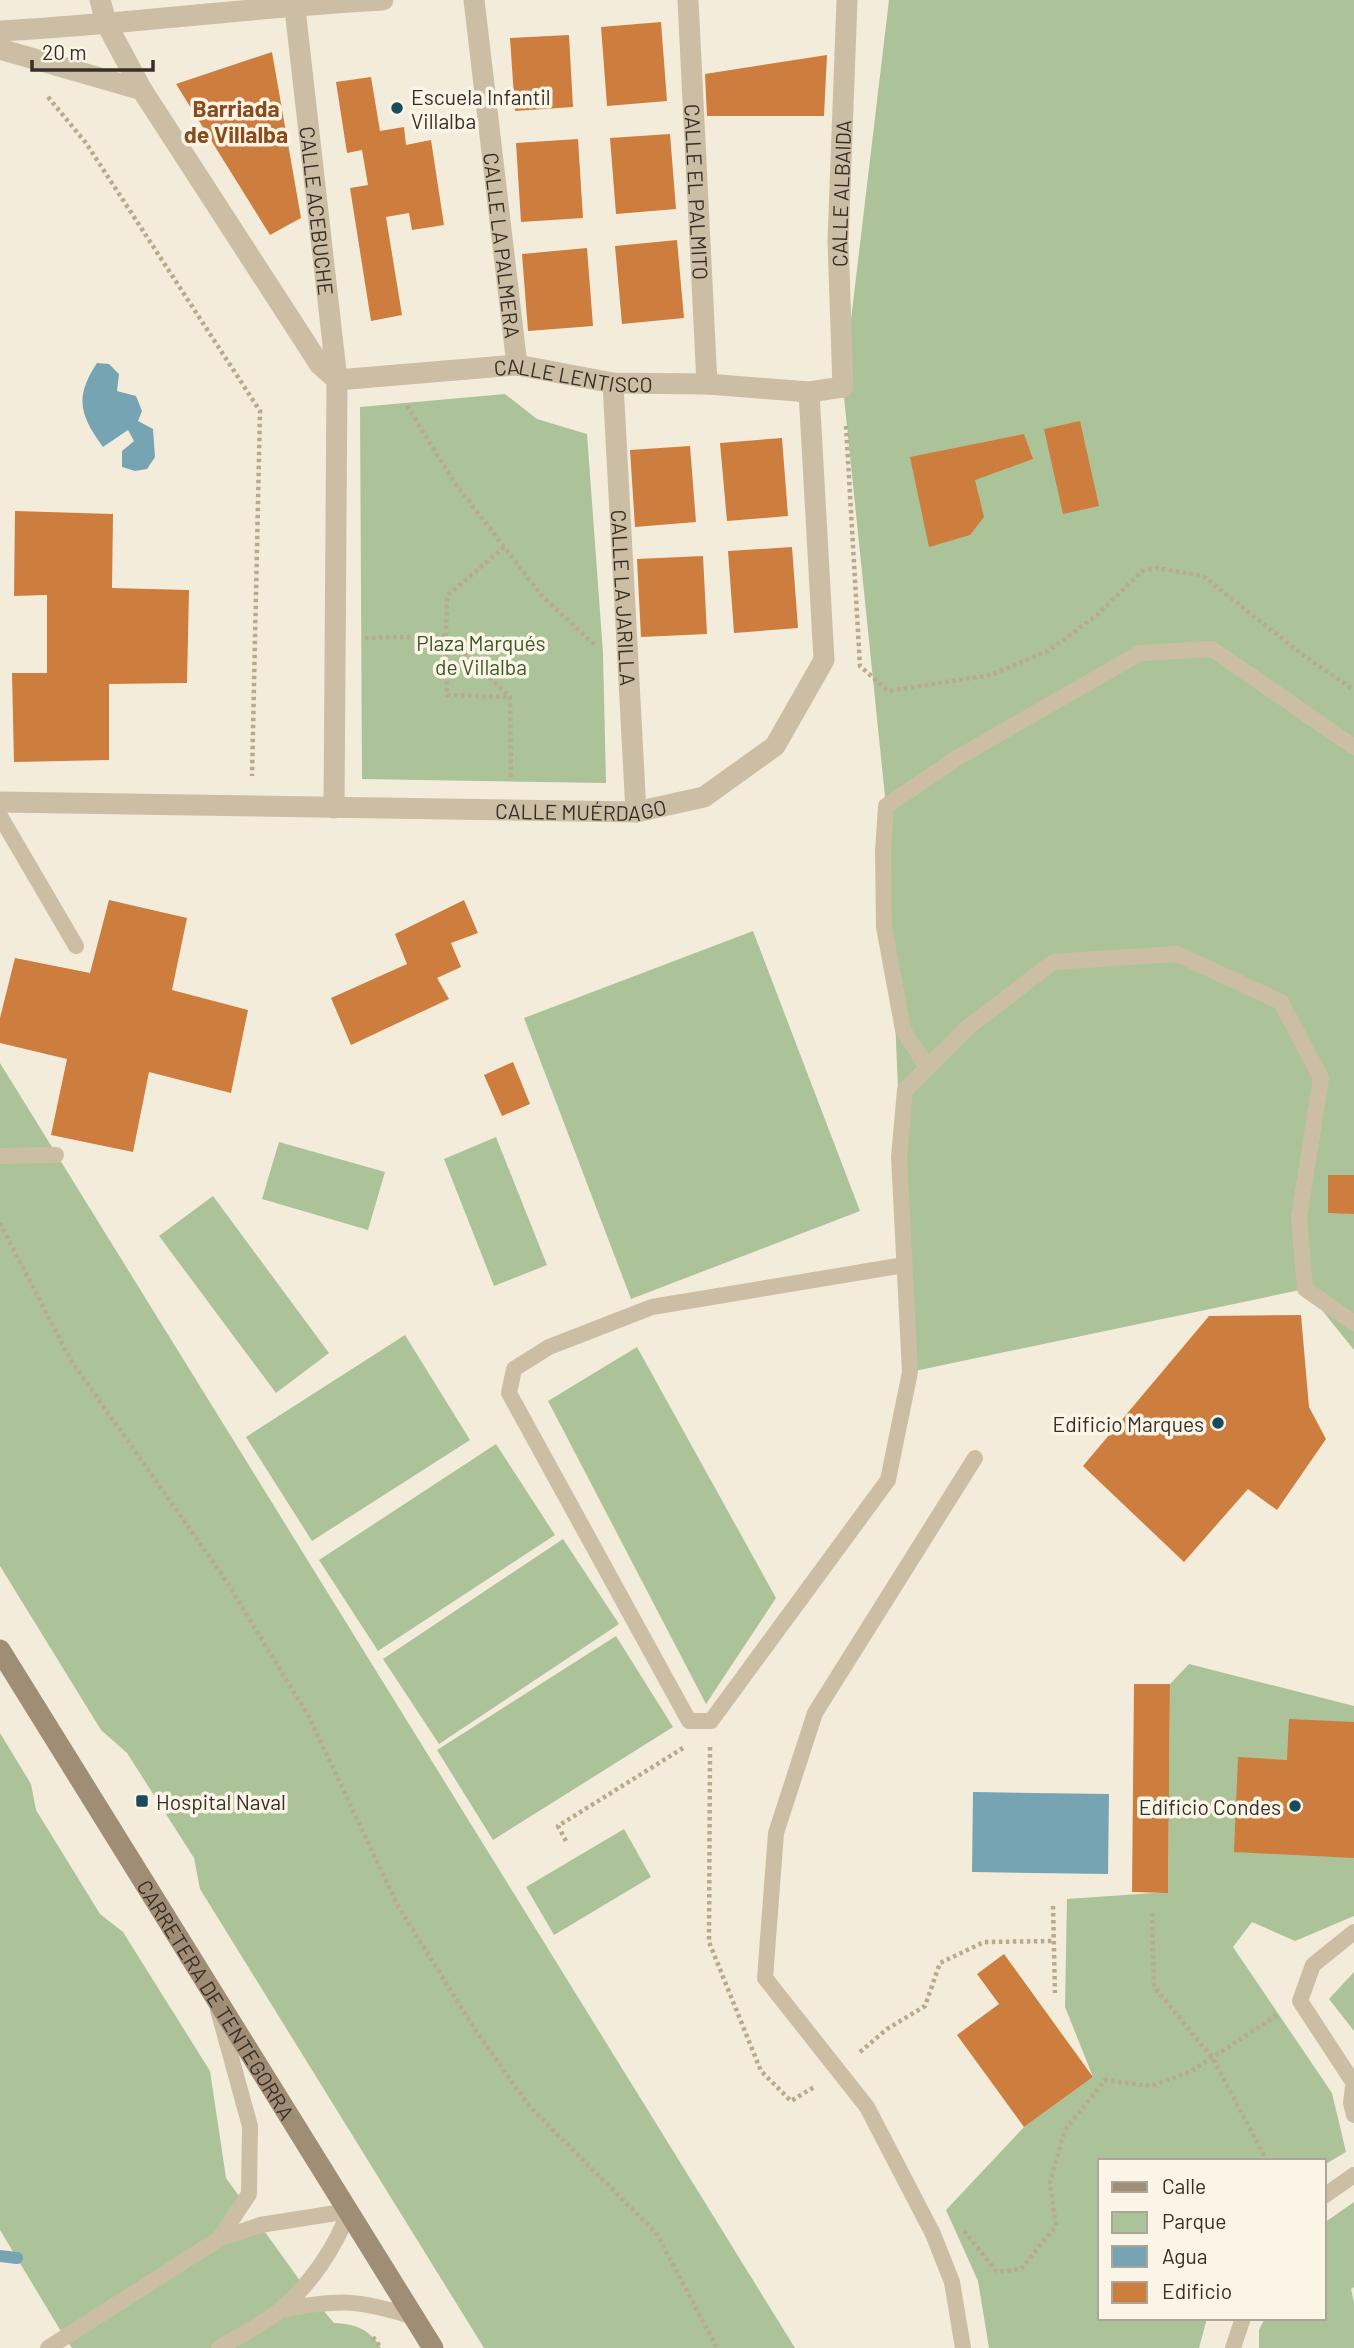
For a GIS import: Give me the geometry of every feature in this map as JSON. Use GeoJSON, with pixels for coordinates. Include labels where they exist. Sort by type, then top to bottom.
{"type":"FeatureCollection","features":[{"type":"Feature","properties":{"kind":"main road","name":"CARRETERA DE TENTEGORRA"},"geometry":{"type":"LineString","coordinates":[[0,1650],[212,1987],[433,2348]]}},
{"type":"Feature","properties":{"kind":"street"},"geometry":{"type":"LineString","coordinates":[[100,0],[107,25],[142,90],[320,365],[337,380]]}},
{"type":"Feature","properties":{"kind":"street"},"geometry":{"type":"LineString","coordinates":[[0,31],[107,25],[194,8],[383,0]]}},
{"type":"Feature","properties":{"kind":"street","name":"CALLE LA PALMERA"},"geometry":{"type":"LineString","coordinates":[[474,0],[517,365]]}},
{"type":"Feature","properties":{"kind":"street","name":"CALLE EL PALMITO"},"geometry":{"type":"LineString","coordinates":[[688,0],[707,384]]}},
{"type":"Feature","properties":{"kind":"street","name":"CALLE ALBAIDA"},"geometry":{"type":"LineString","coordinates":[[843,387],[838,241],[847,0]]}},
{"type":"Feature","properties":{"kind":"street","name":"CALLE ACEBUCHE"},"geometry":{"type":"LineString","coordinates":[[294,2],[337,380],[334,808]]}},
{"type":"Feature","properties":{"kind":"street"},"geometry":{"type":"LineString","coordinates":[[0,49],[142,90]]}},
{"type":"Feature","properties":{"kind":"street","name":"CALLE LENTISCO"},"geometry":{"type":"LineString","coordinates":[[337,380],[517,365],[612,383],[707,384],[809,392],[843,387]]}},
{"type":"Feature","properties":{"kind":"street","name":"CALLE LA JARILLA"},"geometry":{"type":"LineString","coordinates":[[612,383],[636,812]]}},
{"type":"Feature","properties":{"kind":"street","name":"CALLE MUÉRDAGO"},"geometry":{"type":"LineString","coordinates":[[0,802],[636,812],[705,797],[775,746],[824,660],[809,392]]}},
{"type":"Feature","properties":{"kind":"lane"},"geometry":{"type":"LineString","coordinates":[[927,1067],[903,1030],[884,927],[883,852],[886,806],[957,758],[1140,653],[1212,649],[1354,747]]}},
{"type":"Feature","properties":{"kind":"lane"},"geometry":{"type":"LineString","coordinates":[[0,816],[76,946]]}},
{"type":"Feature","properties":{"kind":"lane"},"geometry":{"type":"LineString","coordinates":[[904,1265],[652,1307],[549,1347],[514,1369],[509,1393],[689,1721],[710,1721],[888,1480],[910,1372],[899,1157],[905,1090],[967,1028],[1053,962],[1177,954],[1281,1002],[1321,1077],[1299,1217],[1306,1289],[1354,1323]]}},
{"type":"Feature","properties":{"kind":"lane"},"geometry":{"type":"LineString","coordinates":[[0,1156],[57,1155]]}},
{"type":"Feature","properties":{"kind":"lane"},"geometry":{"type":"LineString","coordinates":[[963,2348],[952,2282],[920,2208],[867,2107],[765,1978],[776,1833],[815,1713],[975,1458]]}},
{"type":"Feature","properties":{"kind":"lane"},"geometry":{"type":"LineString","coordinates":[[1354,1932],[1313,1965],[1300,2001],[1353,2081],[1354,2115]]}},
{"type":"Feature","properties":{"kind":"lane"},"geometry":{"type":"LineString","coordinates":[[212,1987],[250,2126],[252,2163],[249,2194],[219,2239]]}},
{"type":"Feature","properties":{"kind":"lane"},"geometry":{"type":"LineString","coordinates":[[1326,2195],[1354,2175]]}},
{"type":"Feature","properties":{"kind":"lane"},"geometry":{"type":"LineString","coordinates":[[48,2348],[219,2239],[260,2225],[349,2211],[339,2237],[323,2263],[280,2311],[219,2348]]}},
{"type":"Feature","properties":{"kind":"lane"},"geometry":{"type":"LineString","coordinates":[[280,2311],[339,2300],[361,2302],[414,2317]]}},
{"type":"Feature","properties":{"kind":"lane"},"geometry":{"type":"LineString","coordinates":[[1233,2348],[1242,2320]]}},
{"type":"Feature","properties":{"kind":"path"},"geometry":{"type":"LineString","coordinates":[[47,95],[86,143],[260,411],[252,782]]}},
{"type":"Feature","properties":{"kind":"path"},"geometry":{"type":"LineString","coordinates":[[397,375],[404,402],[440,459],[542,596],[629,677]]}},
{"type":"Feature","properties":{"kind":"path"},"geometry":{"type":"LineString","coordinates":[[843,387],[860,666],[888,691],[991,675],[1048,651],[1097,615],[1142,571],[1157,568],[1203,576],[1307,658],[1354,690]]}},
{"type":"Feature","properties":{"kind":"path"},"geometry":{"type":"LineString","coordinates":[[505,547],[447,596],[447,695],[510,697]]}},
{"type":"Feature","properties":{"kind":"path"},"geometry":{"type":"LineString","coordinates":[[335,641],[446,636],[510,697],[511,811]]}},
{"type":"Feature","properties":{"kind":"path"},"geometry":{"type":"LineString","coordinates":[[0,1223],[70,1359],[225,1578],[309,1717],[398,1906],[472,2025],[529,2105],[657,2234],[717,2348]]}},
{"type":"Feature","properties":{"kind":"path"},"geometry":{"type":"LineString","coordinates":[[566,1841],[558,1826],[681,1750],[710,1721]]}},
{"type":"Feature","properties":{"kind":"path"},"geometry":{"type":"LineString","coordinates":[[710,1721],[709,1942],[761,2071],[791,2101],[839,2071],[887,2029],[925,2006],[940,1963],[984,1942],[1054,1941]]}},
{"type":"Feature","properties":{"kind":"path"},"geometry":{"type":"LineString","coordinates":[[1053,1906],[1055,1993]]}},
{"type":"Feature","properties":{"kind":"path"},"geometry":{"type":"LineString","coordinates":[[1152,1913],[1154,1987],[1212,2057],[1266,2159]]}},
{"type":"Feature","properties":{"kind":"path"},"geometry":{"type":"LineString","coordinates":[[920,2208],[965,2232],[997,2272],[1021,2269],[1056,2226],[1050,2182],[1065,2130],[1105,2080],[1151,2085],[1190,2071],[1300,2001]]}},
{"type":"Feature","properties":{"kind":"green space"},"geometry":{"type":"Polygon","coordinates":[[[889,0],[1354,0],[1354,1350],[1305,1289],[910,1372],[886,806],[843,387],[889,0]]]}},
{"type":"Feature","properties":{"kind":"green space","name":"Plaza Marqués de Villalba"},"geometry":{"type":"Polygon","coordinates":[[[505,394],[537,419],[587,434],[603,653],[606,783],[362,779],[360,407],[505,394]]]}},
{"type":"Feature","properties":{"kind":"green space"},"geometry":{"type":"Polygon","coordinates":[[[753,931],[860,1211],[631,1299],[524,1018],[753,931]]]}},
{"type":"Feature","properties":{"kind":"green space"},"geometry":{"type":"Polygon","coordinates":[[[0,1063],[795,2348],[484,2348],[200,1889],[194,1858],[127,1753],[101,1730],[0,1566],[0,1063]]]}},
{"type":"Feature","properties":{"kind":"green space"},"geometry":{"type":"Polygon","coordinates":[[[496,1137],[547,1265],[494,1286],[444,1159],[496,1137]]]}},
{"type":"Feature","properties":{"kind":"green space"},"geometry":{"type":"Polygon","coordinates":[[[279,1142],[385,1172],[368,1230],[262,1199],[279,1142]]]}},
{"type":"Feature","properties":{"kind":"green space"},"geometry":{"type":"Polygon","coordinates":[[[213,1196],[329,1353],[276,1393],[159,1236],[213,1196]]]}},
{"type":"Feature","properties":{"kind":"green space"},"geometry":{"type":"Polygon","coordinates":[[[405,1335],[470,1440],[312,1541],[246,1437],[405,1335]]]}},
{"type":"Feature","properties":{"kind":"green space"},"geometry":{"type":"Polygon","coordinates":[[[637,1347],[776,1598],[706,1704],[548,1401],[637,1347]]]}},
{"type":"Feature","properties":{"kind":"green space"},"geometry":{"type":"Polygon","coordinates":[[[496,1444],[555,1535],[378,1651],[319,1560],[496,1444]]]}},
{"type":"Feature","properties":{"kind":"green space"},"geometry":{"type":"Polygon","coordinates":[[[563,1539],[619,1624],[439,1744],[383,1659],[563,1539]]]}},
{"type":"Feature","properties":{"kind":"green space"},"geometry":{"type":"Polygon","coordinates":[[[616,1636],[673,1727],[493,1840],[437,1750],[616,1636]]]}},
{"type":"Feature","properties":{"kind":"green space"},"geometry":{"type":"Polygon","coordinates":[[[1189,1664],[1354,1706],[1354,1916],[1295,1941],[1252,1922],[1233,1947],[1332,2093],[1346,2152],[1326,2164],[1326,2159],[1098,2159],[1098,2320],[1206,2320],[1199,2348],[989,2348],[978,2281],[946,2210],[1024,2127],[1093,2077],[1065,2007],[1067,1899],[1168,1892],[1170,1684],[1189,1664]]]}},
{"type":"Feature","properties":{"kind":"green space"},"geometry":{"type":"Polygon","coordinates":[[[0,1733],[31,1784],[36,1810],[100,1914],[123,1932],[210,2071],[226,2178],[244,2203],[220,2238],[260,2225],[303,2285],[281,2309],[317,2303],[334,2323],[361,2329],[372,2336],[381,2348],[72,2348],[65,2338],[0,2230],[0,1733]]]}},
{"type":"Feature","properties":{"kind":"green space"},"geometry":{"type":"Polygon","coordinates":[[[624,1829],[651,1877],[554,1935],[526,1887],[624,1829]]]}},
{"type":"Feature","properties":{"kind":"green space"},"geometry":{"type":"Polygon","coordinates":[[[1354,1972],[1354,2031],[1329,1999],[1354,1972]]]}},
{"type":"Feature","properties":{"kind":"green space"},"geometry":{"type":"Polygon","coordinates":[[[1354,2202],[1354,2287],[1351,2289],[1354,2302],[1354,2348],[1259,2348],[1259,2330],[1264,2320],[1326,2320],[1326,2222],[1354,2202]]]}},
{"type":"Feature","properties":{"kind":"water"},"geometry":{"type":"Polygon","coordinates":[[[97,363],[109,364],[119,374],[117,391],[136,396],[142,411],[138,421],[153,429],[155,457],[147,469],[135,471],[122,467],[122,451],[134,441],[128,430],[103,447],[89,425],[83,397],[85,386],[97,363]]]}},
{"type":"Feature","properties":{"kind":"water"},"geometry":{"type":"Polygon","coordinates":[[[973,1792],[1109,1794],[1108,1874],[972,1872],[973,1792]]]}},
{"type":"Feature","properties":{"kind":"building"},"geometry":{"type":"Polygon","coordinates":[[[661,22],[667,101],[607,106],[601,27],[661,22]]]}},
{"type":"Feature","properties":{"kind":"building"},"geometry":{"type":"Polygon","coordinates":[[[569,35],[573,107],[515,111],[510,38],[569,35]]]}},
{"type":"Feature","properties":{"kind":"building"},"geometry":{"type":"Polygon","coordinates":[[[272,52],[301,218],[270,235],[176,84],[272,52]]]}},
{"type":"Feature","properties":{"kind":"building"},"geometry":{"type":"Polygon","coordinates":[[[827,55],[824,116],[707,116],[705,74],[827,55]]]}},
{"type":"Feature","properties":{"kind":"building"},"geometry":{"type":"Polygon","coordinates":[[[371,77],[380,131],[404,127],[406,145],[431,140],[444,225],[412,230],[409,213],[386,217],[402,315],[371,321],[350,188],[368,185],[362,150],[347,153],[336,82],[371,77]]]}},
{"type":"Feature","properties":{"kind":"building"},"geometry":{"type":"Polygon","coordinates":[[[670,134],[676,209],[616,214],[610,138],[670,134]]]}},
{"type":"Feature","properties":{"kind":"building"},"geometry":{"type":"Polygon","coordinates":[[[578,139],[583,218],[521,222],[516,143],[578,139]]]}},
{"type":"Feature","properties":{"kind":"building"},"geometry":{"type":"Polygon","coordinates":[[[677,240],[684,318],[622,324],[615,246],[677,240]]]}},
{"type":"Feature","properties":{"kind":"building"},"geometry":{"type":"Polygon","coordinates":[[[587,248],[593,326],[528,331],[522,254],[587,248]]]}},
{"type":"Feature","properties":{"kind":"building"},"geometry":{"type":"Polygon","coordinates":[[[1080,421],[1099,506],[1063,514],[1044,429],[1080,421]]]}},
{"type":"Feature","properties":{"kind":"building"},"geometry":{"type":"Polygon","coordinates":[[[1024,434],[1033,459],[975,480],[984,517],[970,535],[929,547],[910,457],[1024,434]]]}},
{"type":"Feature","properties":{"kind":"building"},"geometry":{"type":"Polygon","coordinates":[[[782,438],[788,516],[727,521],[720,443],[782,438]]]}},
{"type":"Feature","properties":{"kind":"building"},"geometry":{"type":"Polygon","coordinates":[[[690,446],[696,522],[635,527],[630,450],[690,446]]]}},
{"type":"Feature","properties":{"kind":"building"},"geometry":{"type":"Polygon","coordinates":[[[15,511],[113,514],[112,588],[189,590],[187,683],[109,684],[109,760],[14,762],[12,673],[47,673],[47,595],[14,596],[15,511]]]}},
{"type":"Feature","properties":{"kind":"building"},"geometry":{"type":"Polygon","coordinates":[[[792,547],[798,628],[734,633],[728,551],[792,547]]]}},
{"type":"Feature","properties":{"kind":"building"},"geometry":{"type":"Polygon","coordinates":[[[703,556],[707,634],[641,637],[637,559],[703,556]]]}},
{"type":"Feature","properties":{"kind":"building"},"geometry":{"type":"Polygon","coordinates":[[[109,900],[187,918],[172,990],[248,1010],[231,1093],[149,1072],[133,1152],[51,1135],[67,1059],[0,1043],[0,1018],[15,958],[90,973],[109,900]]]}},
{"type":"Feature","properties":{"kind":"building"},"geometry":{"type":"Polygon","coordinates":[[[464,900],[478,933],[451,943],[461,967],[437,978],[449,999],[351,1045],[331,998],[407,964],[395,934],[464,900]]]}},
{"type":"Feature","properties":{"kind":"building"},"geometry":{"type":"Polygon","coordinates":[[[513,1062],[530,1104],[502,1116],[484,1075],[513,1062]]]}},
{"type":"Feature","properties":{"kind":"building"},"geometry":{"type":"Polygon","coordinates":[[[1328,1175],[1354,1175],[1354,1214],[1328,1213],[1328,1175]]]}},
{"type":"Feature","properties":{"kind":"building","name":"Edificio Marques"},"geometry":{"type":"Polygon","coordinates":[[[1301,1315],[1309,1407],[1326,1439],[1277,1510],[1248,1489],[1184,1562],[1083,1466],[1209,1316],[1301,1315]]]}},
{"type":"Feature","properties":{"kind":"building"},"geometry":{"type":"Polygon","coordinates":[[[1134,1684],[1170,1684],[1168,1893],[1132,1892],[1134,1684]]]}},
{"type":"Feature","properties":{"kind":"building","name":"Edificio Condes"},"geometry":{"type":"Polygon","coordinates":[[[1289,1719],[1354,1722],[1354,1858],[1234,1852],[1238,1757],[1287,1760],[1289,1719]]]}},
{"type":"Feature","properties":{"kind":"building"},"geometry":{"type":"Polygon","coordinates":[[[1004,1954],[1093,2077],[1024,2127],[957,2035],[999,2004],[977,1974],[1004,1954]]]}},
{"type":"Feature","properties":{"kind":"waterway"},"geometry":{"type":"LineString","coordinates":[[0,2256],[17,2258]]}},
{"type":"Feature","properties":{"kind":"place","name":"Escuela Infantil Villalba"},"geometry":{"type":"Point","coordinates":[397,108]}},
{"type":"Feature","properties":{"kind":"place","name":"Edificio Marques"},"geometry":{"type":"Point","coordinates":[1218,1423]}},
{"type":"Feature","properties":{"kind":"place","name":"Hospital Naval"},"geometry":{"type":"Point","coordinates":[142,1801]}},
{"type":"Feature","properties":{"kind":"place","name":"Edificio Condes"},"geometry":{"type":"Point","coordinates":[1295,1806]}},
{"type":"Feature","properties":{"kind":"district","name":"Barriada de Villalba"},"geometry":{"type":"Point","coordinates":[236,121]}}]}
